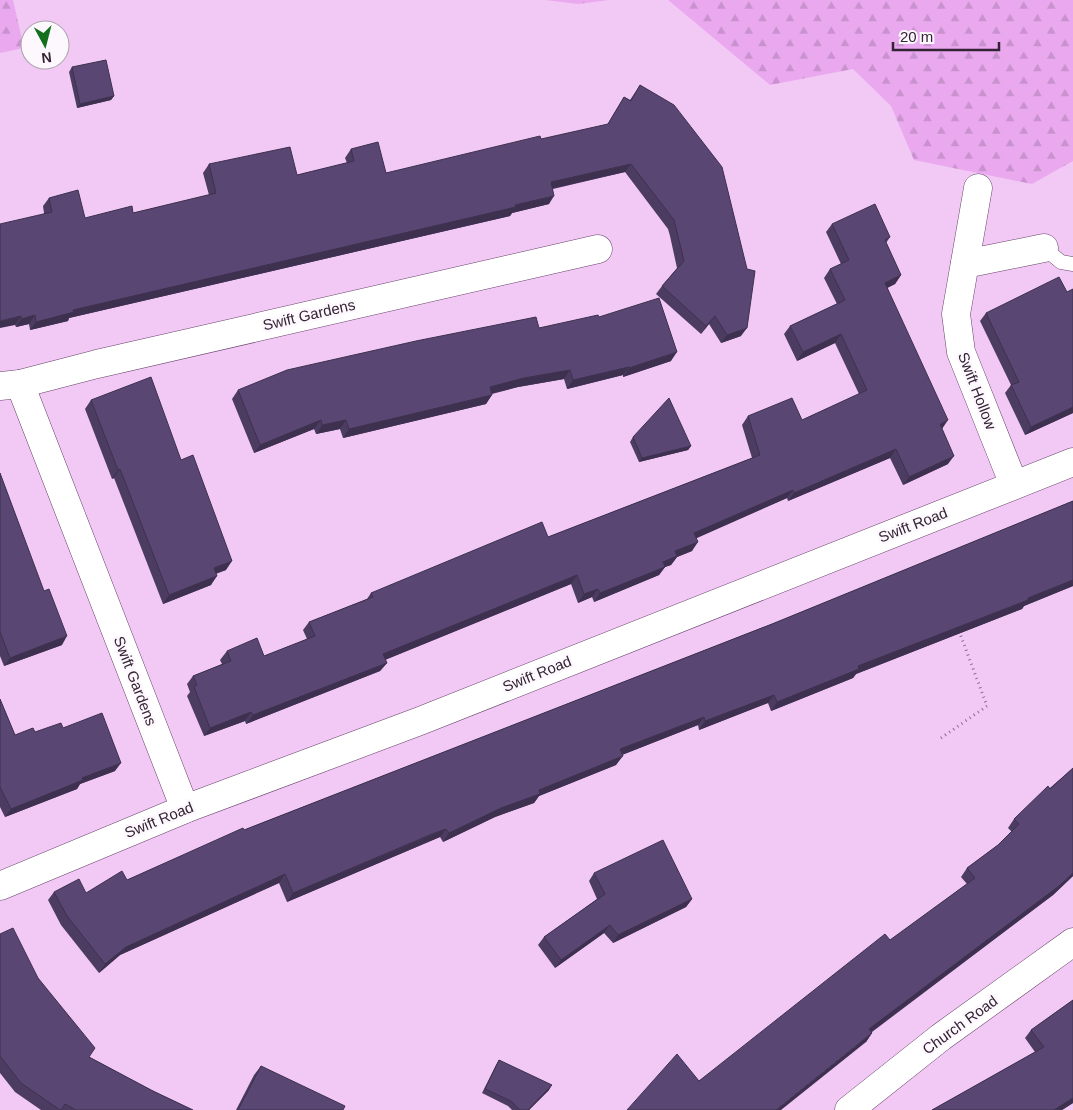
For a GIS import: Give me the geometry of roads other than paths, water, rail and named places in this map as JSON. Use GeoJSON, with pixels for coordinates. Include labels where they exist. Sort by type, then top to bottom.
{"type":"FeatureCollection","features":[{"type":"Feature","properties":{"kind":"street","name":"Swift Hollow"},"geometry":{"type":"LineString","coordinates":[[978,188],[956,314],[961,352],[1014,485]]}},
{"type":"Feature","properties":{"kind":"street"},"geometry":{"type":"LineString","coordinates":[[965,264],[1044,248]]}},
{"type":"Feature","properties":{"kind":"street","name":"Swift Gardens"},"geometry":{"type":"LineString","coordinates":[[185,809],[10,385],[598,249]]}},
{"type":"Feature","properties":{"kind":"street","name":"Swift Road"},"geometry":{"type":"LineString","coordinates":[[0,886],[185,809],[420,720],[1073,462]]}},
{"type":"Feature","properties":{"kind":"street","name":"Church Road"},"geometry":{"type":"LineString","coordinates":[[849,1110],[941,1037],[1073,942]]}},
{"type":"Feature","properties":{"kind":"lane"},"geometry":{"type":"LineString","coordinates":[[1044,248],[1061,262],[1073,264]]}}]}
